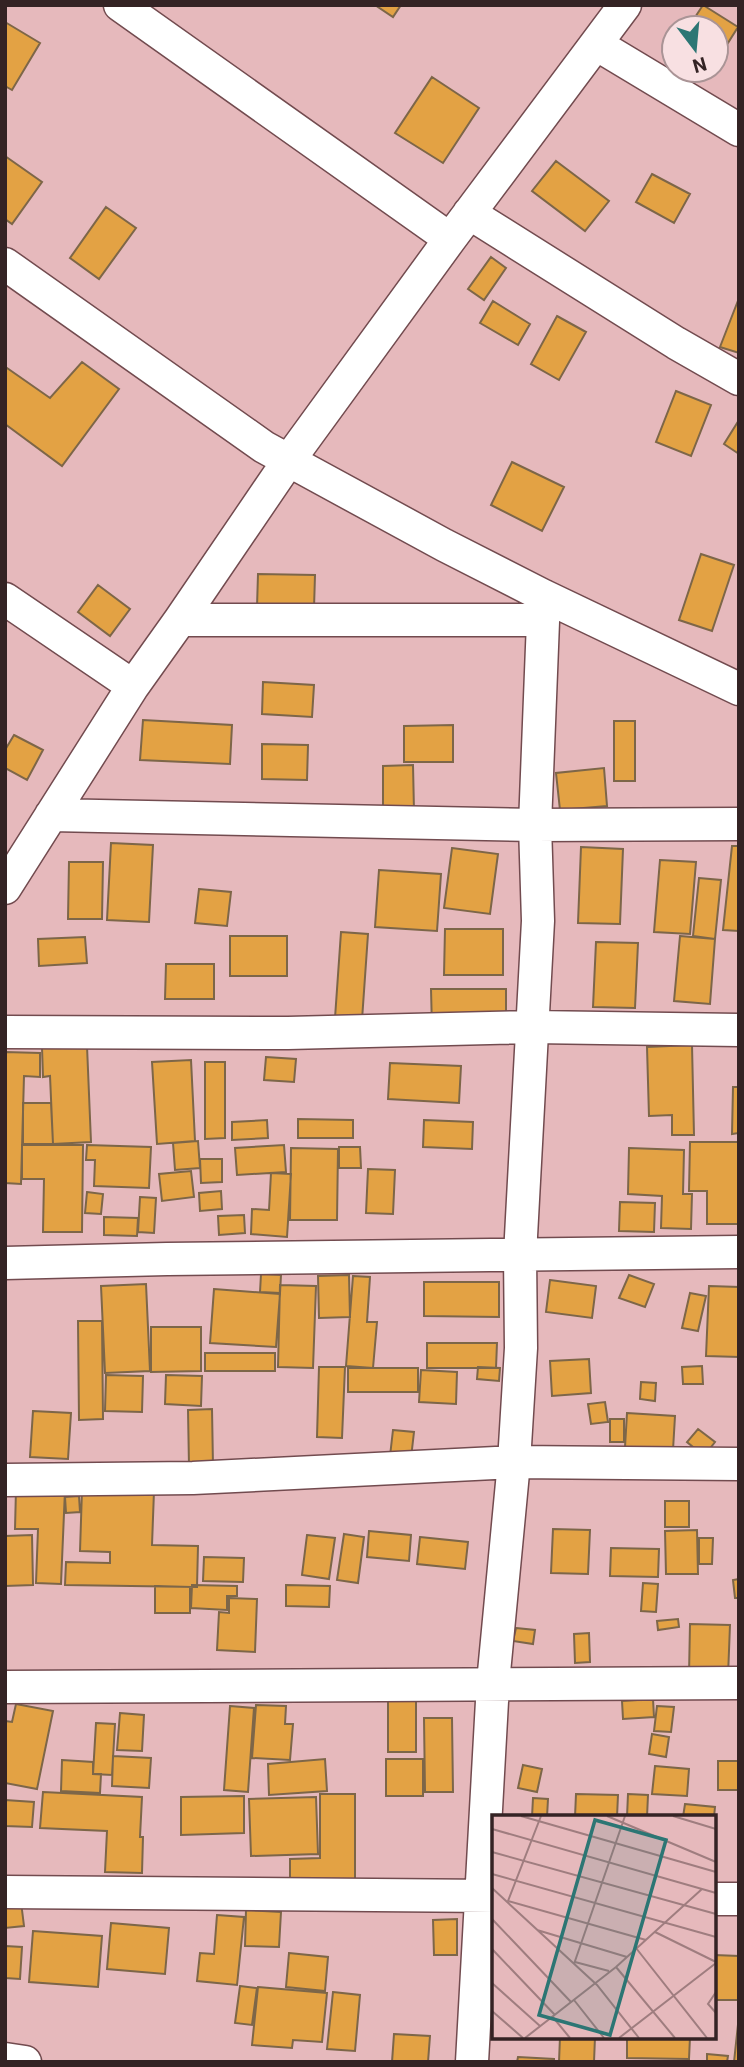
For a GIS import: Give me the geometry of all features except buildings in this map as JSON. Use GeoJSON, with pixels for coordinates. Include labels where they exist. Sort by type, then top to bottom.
{"type":"FeatureCollection","features":[{"type":"Feature","properties":{"kind":"street"},"geometry":{"type":"LineString","coordinates":[[120,5],[450,239]]}},
{"type":"Feature","properties":{"kind":"street"},"geometry":{"type":"LineString","coordinates":[[5,888],[133,686],[289,460],[607,19],[739,130]]}},
{"type":"Feature","properties":{"kind":"street"},"geometry":{"type":"LineString","coordinates":[[469,213],[676,343],[739,379]]}},
{"type":"Feature","properties":{"kind":"street"},"geometry":{"type":"LineString","coordinates":[[5,264],[253,439],[444,545],[543,608],[739,689]]}},
{"type":"Feature","properties":{"kind":"street"},"geometry":{"type":"LineString","coordinates":[[5,599],[133,686]]}},
{"type":"Feature","properties":{"kind":"street"},"geometry":{"type":"LineString","coordinates":[[180,620],[543,608]]}},
{"type":"Feature","properties":{"kind":"street"},"geometry":{"type":"LineString","coordinates":[[472,2062],[488,1896],[493,1683],[514,1462],[521,1348],[520,1255],[538,921],[536,825],[543,608]]}},
{"type":"Feature","properties":{"kind":"street"},"geometry":{"type":"LineString","coordinates":[[51,815],[536,825],[739,824]]}},
{"type":"Feature","properties":{"kind":"street"},"geometry":{"type":"LineString","coordinates":[[5,1032],[288,1033],[533,1027],[739,1030]]}},
{"type":"Feature","properties":{"kind":"street"},"geometry":{"type":"LineString","coordinates":[[5,1263],[739,1252]]}},
{"type":"Feature","properties":{"kind":"street"},"geometry":{"type":"LineString","coordinates":[[5,1480],[193,1478],[514,1462],[739,1464]]}},
{"type":"Feature","properties":{"kind":"street"},"geometry":{"type":"LineString","coordinates":[[5,1688],[739,1683]]}},
{"type":"Feature","properties":{"kind":"street"},"geometry":{"type":"LineString","coordinates":[[5,1892],[488,1896]]}},
{"type":"Feature","properties":{"kind":"street"},"geometry":{"type":"LineString","coordinates":[[716,1899],[739,1899]]}},
{"type":"Feature","properties":{"kind":"street"},"geometry":{"type":"LineString","coordinates":[[5,2059],[25,2062]]}}]}
